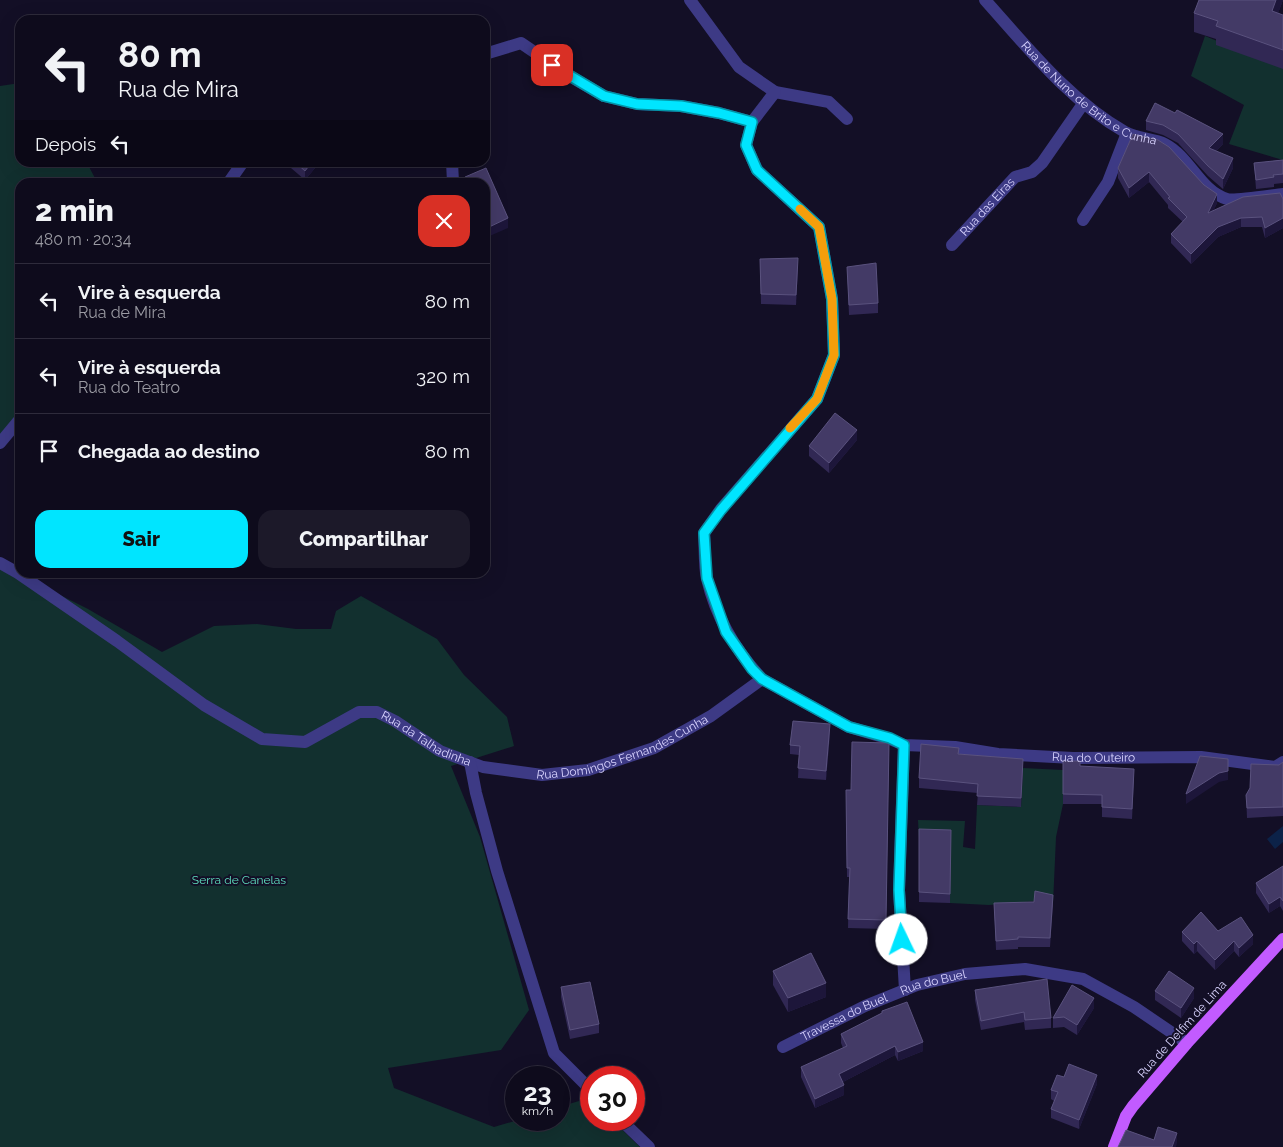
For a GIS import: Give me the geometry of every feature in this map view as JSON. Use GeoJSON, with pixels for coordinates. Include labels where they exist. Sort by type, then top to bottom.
{"type":"FeatureCollection","features":[{"type":"Feature","properties":{"kind":"main road","name":"Rua de Delfim de Lima"},"geometry":{"type":"LineString","coordinates":[[1114,1147],[1126,1116],[1186,1043],[1283,939]]}},
{"type":"Feature","properties":{"kind":"street"},"geometry":{"type":"LineString","coordinates":[[690,0],[739,67],[775,92],[829,102],[847,119]]}},
{"type":"Feature","properties":{"kind":"street","name":"Rua de Nuno de Brito e Cunha"},"geometry":{"type":"LineString","coordinates":[[985,0],[1038,59],[1083,104],[1127,133],[1165,144],[1187,162],[1210,190],[1228,200],[1283,194]]}},
{"type":"Feature","properties":{"kind":"street"},"geometry":{"type":"LineString","coordinates":[[490,52],[521,43],[568,75],[604,96],[637,104],[681,106],[719,113],[752,122]]}},
{"type":"Feature","properties":{"kind":"street"},"geometry":{"type":"LineString","coordinates":[[775,92],[752,122],[746,145],[757,170],[819,227],[832,299],[834,355],[817,399],[721,510],[704,533],[707,578],[726,632],[752,669],[762,679],[849,727],[890,738],[904,745]]}},
{"type":"Feature","properties":{"kind":"street","name":"Rua das Eiras"},"geometry":{"type":"LineString","coordinates":[[952,245],[1015,177],[1032,172],[1042,164],[1083,104]]}},
{"type":"Feature","properties":{"kind":"street"},"geometry":{"type":"LineString","coordinates":[[1083,220],[1108,182],[1127,133]]}},
{"type":"Feature","properties":{"kind":"street"},"geometry":{"type":"LineString","coordinates":[[232,178],[240,167]]}},
{"type":"Feature","properties":{"kind":"street"},"geometry":{"type":"LineString","coordinates":[[0,443],[15,424]]}},
{"type":"Feature","properties":{"kind":"street","name":"Rua da Talhadinha"},"geometry":{"type":"LineString","coordinates":[[0,563],[15,571]]}},
{"type":"Feature","properties":{"kind":"street","name":"Rua da Talhadinha"},"geometry":{"type":"LineString","coordinates":[[25,578],[117,641],[204,705],[262,739],[305,742],[359,712],[377,712],[395,721],[440,751],[470,762],[476,793],[497,871],[554,1053],[580,1079]]}},
{"type":"Feature","properties":{"kind":"street","name":"Rua Domingos Fernandes Cunha"},"geometry":{"type":"LineString","coordinates":[[470,762],[483,767],[542,775],[588,770],[654,748],[711,716],[762,679]]}},
{"type":"Feature","properties":{"kind":"street","name":"Rua do Outeiro"},"geometry":{"type":"LineString","coordinates":[[904,745],[955,747],[998,754],[1073,758],[1201,757],[1275,767],[1283,762]]}},
{"type":"Feature","properties":{"kind":"street","name":"Rua do Buel"},"geometry":{"type":"LineString","coordinates":[[904,745],[899,890],[905,990],[917,985],[965,974],[1025,969],[1083,979],[1134,1008],[1186,1043]]}},
{"type":"Feature","properties":{"kind":"street","name":"Travessa do Buel"},"geometry":{"type":"LineString","coordinates":[[782,1047],[865,1006],[905,990]]}},
{"type":"Feature","properties":{"kind":"street"},"geometry":{"type":"LineString","coordinates":[[633,1131],[649,1147]]}},
{"type":"Feature","properties":{"kind":"green space"},"geometry":{"type":"Polygon","coordinates":[[[1205,36],[1283,68],[1283,160],[1229,144],[1244,105],[1191,76],[1205,36]]]}},
{"type":"Feature","properties":{"kind":"green space"},"geometry":{"type":"Polygon","coordinates":[[[15,84],[15,167],[89,167],[95,178],[15,178],[15,426],[0,448],[0,86],[15,84]]]}},
{"type":"Feature","properties":{"kind":"green space","name":"Serra de Canelas"},"geometry":{"type":"Polygon","coordinates":[[[0,561],[15,571],[15,578],[26,578],[88,609],[162,652],[214,626],[257,624],[296,629],[331,629],[336,611],[361,596],[437,639],[464,675],[507,717],[514,746],[451,766],[480,837],[529,1010],[501,1050],[388,1068],[394,1088],[494,1127],[505,1124],[505,1131],[570,1131],[570,1104],[580,1101],[580,1131],[623,1131],[640,1147],[0,1147],[0,561]]]}},
{"type":"Feature","properties":{"kind":"green space"},"geometry":{"type":"Polygon","coordinates":[[[1023,768],[1063,770],[1063,804],[1056,837],[1053,904],[1035,901],[989,905],[950,903],[950,881],[919,839],[918,820],[965,821],[963,847],[975,849],[977,805],[1021,807],[1023,768]]]}},
{"type":"Feature","properties":{"kind":"water"},"geometry":{"type":"Polygon","coordinates":[[[1283,826],[1283,842],[1275,849],[1267,839],[1283,826]]]}},
{"type":"Feature","properties":{"kind":"building"},"geometry":{"type":"Polygon","coordinates":[[[1199,0],[1276,0],[1272,11],[1283,15],[1283,50],[1216,26],[1218,21],[1194,13],[1199,0]]]}},
{"type":"Feature","properties":{"kind":"building"},"geometry":{"type":"Polygon","coordinates":[[[1155,103],[1175,113],[1177,110],[1223,134],[1209,148],[1233,158],[1223,179],[1178,134],[1163,125],[1146,121],[1155,103]]]}},
{"type":"Feature","properties":{"kind":"building"},"geometry":{"type":"Polygon","coordinates":[[[1133,134],[1158,140],[1169,147],[1204,185],[1217,194],[1208,213],[1243,197],[1280,193],[1283,199],[1283,218],[1265,228],[1262,217],[1241,218],[1218,227],[1191,254],[1171,234],[1187,217],[1168,198],[1170,197],[1149,172],[1129,188],[1118,168],[1133,134]]]}},
{"type":"Feature","properties":{"kind":"building"},"geometry":{"type":"Polygon","coordinates":[[[1283,160],[1283,174],[1256,180],[1254,163],[1283,160]]]}},
{"type":"Feature","properties":{"kind":"building"},"geometry":{"type":"Polygon","coordinates":[[[486,168],[508,218],[490,227],[490,178],[465,177],[486,168]]]}},
{"type":"Feature","properties":{"kind":"building"},"geometry":{"type":"Polygon","coordinates":[[[798,258],[796,295],[761,294],[760,259],[798,258]]]}},
{"type":"Feature","properties":{"kind":"building"},"geometry":{"type":"Polygon","coordinates":[[[876,263],[878,303],[849,305],[847,267],[876,263]]]}},
{"type":"Feature","properties":{"kind":"building"},"geometry":{"type":"Polygon","coordinates":[[[835,413],[857,430],[829,463],[809,446],[835,413]]]}},
{"type":"Feature","properties":{"kind":"building"},"geometry":{"type":"Polygon","coordinates":[[[793,721],[830,724],[826,771],[798,768],[800,746],[790,745],[793,721]]]}},
{"type":"Feature","properties":{"kind":"building"},"geometry":{"type":"Polygon","coordinates":[[[852,742],[889,743],[886,920],[848,919],[850,868],[847,868],[846,790],[851,790],[852,742]]]}},
{"type":"Feature","properties":{"kind":"building"},"geometry":{"type":"Polygon","coordinates":[[[921,744],[959,748],[958,754],[1023,759],[1021,798],[977,796],[978,784],[919,778],[921,744]]]}},
{"type":"Feature","properties":{"kind":"building"},"geometry":{"type":"Polygon","coordinates":[[[1200,756],[1228,759],[1228,771],[1219,773],[1186,794],[1200,756]]]}},
{"type":"Feature","properties":{"kind":"building"},"geometry":{"type":"Polygon","coordinates":[[[1063,761],[1080,761],[1080,766],[1134,769],[1132,809],[1102,807],[1102,795],[1063,794],[1063,761]]]}},
{"type":"Feature","properties":{"kind":"building"},"geometry":{"type":"Polygon","coordinates":[[[1283,762],[1283,807],[1247,808],[1246,795],[1250,788],[1251,764],[1279,765],[1283,762]]]}},
{"type":"Feature","properties":{"kind":"building"},"geometry":{"type":"Polygon","coordinates":[[[919,829],[951,830],[950,894],[919,892],[919,829]]]}},
{"type":"Feature","properties":{"kind":"building"},"geometry":{"type":"Polygon","coordinates":[[[1283,866],[1283,901],[1280,897],[1269,904],[1256,883],[1283,866]]]}},
{"type":"Feature","properties":{"kind":"building"},"geometry":{"type":"Polygon","coordinates":[[[1035,891],[1053,895],[1050,938],[1018,937],[1018,939],[996,941],[994,903],[1034,902],[1035,891]]]}},
{"type":"Feature","properties":{"kind":"building"},"geometry":{"type":"Polygon","coordinates":[[[1201,912],[1218,931],[1241,917],[1253,935],[1239,948],[1234,941],[1215,960],[1197,941],[1194,944],[1182,932],[1201,912]]]}},
{"type":"Feature","properties":{"kind":"building"},"geometry":{"type":"Polygon","coordinates":[[[811,953],[826,983],[788,998],[773,971],[811,953]]]}},
{"type":"Feature","properties":{"kind":"building"},"geometry":{"type":"Polygon","coordinates":[[[1169,971],[1194,988],[1181,1008],[1155,991],[1169,971]]]}},
{"type":"Feature","properties":{"kind":"building"},"geometry":{"type":"Polygon","coordinates":[[[1047,979],[1051,1018],[1025,1020],[1024,1012],[981,1021],[975,990],[1047,979]]]}},
{"type":"Feature","properties":{"kind":"building"},"geometry":{"type":"Polygon","coordinates":[[[590,982],[599,1024],[570,1030],[561,987],[590,982]]]}},
{"type":"Feature","properties":{"kind":"building"},"geometry":{"type":"Polygon","coordinates":[[[1072,985],[1094,998],[1077,1025],[1064,1017],[1053,1018],[1072,985]]]}},
{"type":"Feature","properties":{"kind":"building"},"geometry":{"type":"Polygon","coordinates":[[[907,1002],[923,1042],[898,1052],[895,1046],[839,1074],[844,1085],[815,1099],[801,1067],[847,1046],[841,1034],[882,1013],[882,1011],[907,1002]]]}},
{"type":"Feature","properties":{"kind":"building"},"geometry":{"type":"Polygon","coordinates":[[[1069,1064],[1097,1075],[1079,1120],[1051,1109],[1058,1092],[1051,1090],[1057,1075],[1064,1077],[1069,1064]]]}},
{"type":"Feature","properties":{"kind":"building"},"geometry":{"type":"Polygon","coordinates":[[[1158,1127],[1177,1133],[1172,1147],[1118,1147],[1126,1130],[1154,1140],[1158,1127]]]}},
{"type":"Feature","properties":{"kind":"slow traffic"},"geometry":{"type":"LineString","coordinates":[[790,428],[817,399],[834,355],[832,299],[819,227],[800,209]]}},
{"type":"Feature","properties":{"kind":"route"},"geometry":{"type":"LineString","coordinates":[[552,65],[604,96],[637,104],[681,106],[719,113],[752,122],[746,145],[757,170],[819,227],[832,299],[834,355],[817,399],[778,442],[704,533],[707,578],[726,632],[752,669],[762,679],[802,703],[849,727],[890,738],[904,745],[899,890],[902,940]]}}]}
